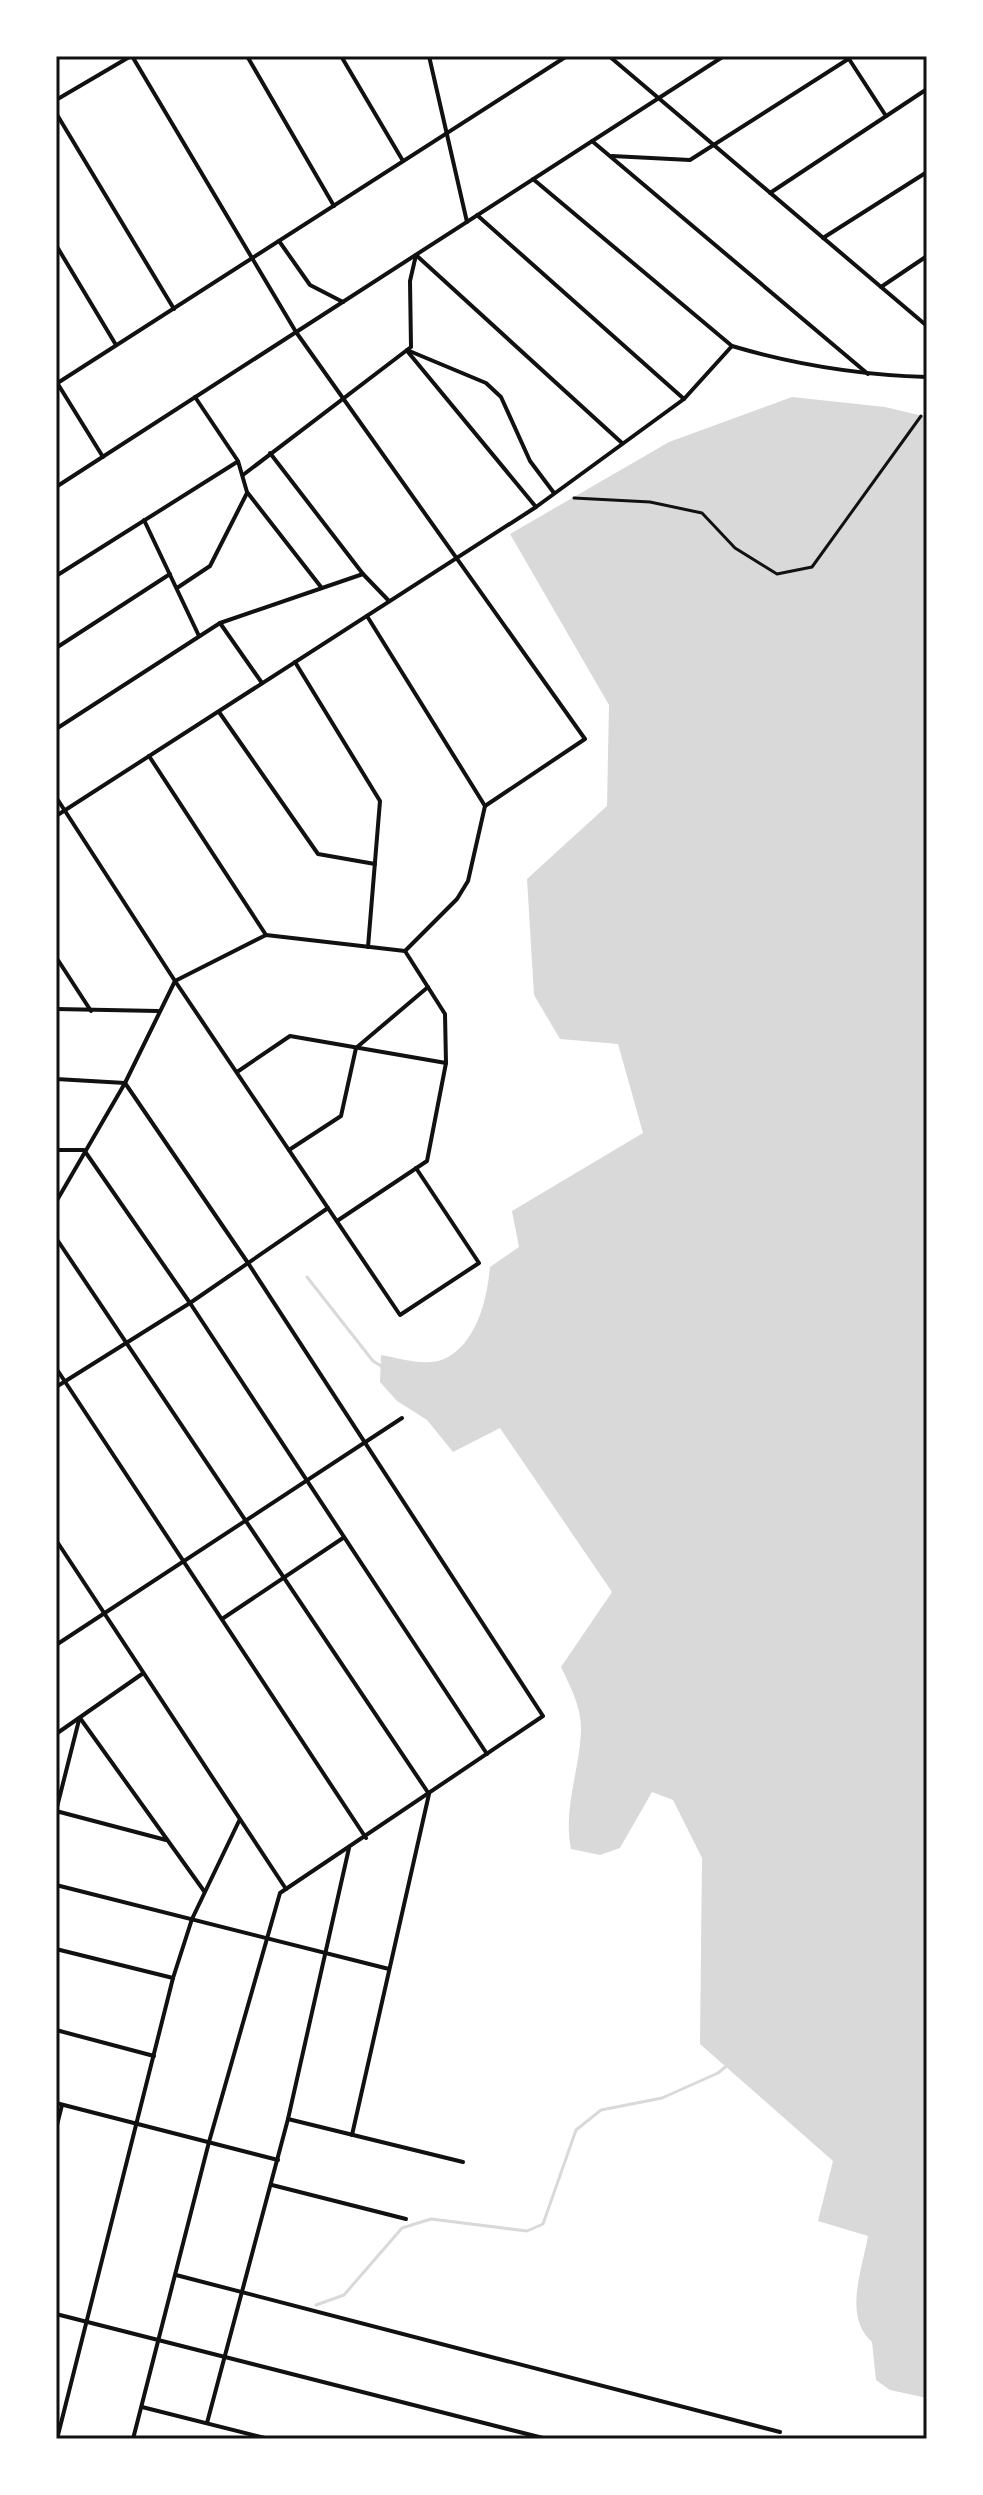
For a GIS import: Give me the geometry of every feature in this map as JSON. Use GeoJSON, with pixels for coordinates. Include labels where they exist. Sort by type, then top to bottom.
{"type":"FeatureCollection","features":[{"type":"Feature","properties":{"kind":"street"},"geometry":{"type":"LineString","coordinates":[[56,100],[132,56],[296,332],[585,739],[485,806],[468,881],[457,899],[405,951]]}},
{"type":"Feature","properties":{"kind":"street"},"geometry":{"type":"LineString","coordinates":[[247,56],[334,206]]}},
{"type":"Feature","properties":{"kind":"street"},"geometry":{"type":"LineString","coordinates":[[341,56],[403,162]]}},
{"type":"Feature","properties":{"kind":"street"},"geometry":{"type":"LineString","coordinates":[[429,56],[467,222]]}},
{"type":"Feature","properties":{"kind":"street"},"geometry":{"type":"LineString","coordinates":[[103,457],[56,383],[567,56]]}},
{"type":"Feature","properties":{"kind":"street"},"geometry":{"type":"LineString","coordinates":[[609,56],[927,326]]}},
{"type":"Feature","properties":{"kind":"street"},"geometry":{"type":"LineString","coordinates":[[56,487],[724,56]]}},
{"type":"Feature","properties":{"kind":"street"},"geometry":{"type":"LineString","coordinates":[[610,155],[690,160],[851,57],[886,116]]}},
{"type":"Feature","properties":{"kind":"street"},"geometry":{"type":"LineString","coordinates":[[770,193],[927,89]]}},
{"type":"Feature","properties":{"kind":"street"},"geometry":{"type":"LineString","coordinates":[[56,113],[174,309]]}},
{"type":"Feature","properties":{"kind":"street"},"geometry":{"type":"LineString","coordinates":[[592,141],[870,375]]}},
{"type":"Feature","properties":{"kind":"street"},"geometry":{"type":"LineString","coordinates":[[823,238],[927,172]]}},
{"type":"Feature","properties":{"kind":"street"},"geometry":{"type":"LineString","coordinates":[[533,179],[732,346],[781,360],[870,375],[927,377]]}},
{"type":"Feature","properties":{"kind":"street"},"geometry":{"type":"LineString","coordinates":[[477,215],[684,399]]}},
{"type":"Feature","properties":{"kind":"street"},"geometry":{"type":"LineString","coordinates":[[279,241],[310,285],[343,302]]}},
{"type":"Feature","properties":{"kind":"street"},"geometry":{"type":"LineString","coordinates":[[56,245],[116,345]]}},
{"type":"Feature","properties":{"kind":"street"},"geometry":{"type":"LineString","coordinates":[[243,475],[411,347],[410,281],[416,255]]}},
{"type":"Feature","properties":{"kind":"street"},"geometry":{"type":"LineString","coordinates":[[416,255],[622,443]]}},
{"type":"Feature","properties":{"kind":"street"},"geometry":{"type":"LineString","coordinates":[[881,287],[927,256]]}},
{"type":"Feature","properties":{"kind":"street"},"geometry":{"type":"LineString","coordinates":[[56,816],[536,507],[684,399],[732,346]]}},
{"type":"Feature","properties":{"kind":"street"},"geometry":{"type":"LineString","coordinates":[[407,350],[486,383],[501,397],[530,461],[554,493]]}},
{"type":"Feature","properties":{"kind":"street"},"geometry":{"type":"LineString","coordinates":[[407,350],[536,507]]}},
{"type":"Feature","properties":{"kind":"street"},"geometry":{"type":"LineString","coordinates":[[195,397],[238,461],[247,492],[322,588]]}},
{"type":"Feature","properties":{"kind":"street"},"geometry":{"type":"LineString","coordinates":[[574,498],[650,502],[702,513],[735,548],[777,574],[812,567],[921,416]]}},
{"type":"Feature","properties":{"kind":"street"},"geometry":{"type":"LineString","coordinates":[[270,453],[363,574],[389,601]]}},
{"type":"Feature","properties":{"kind":"street"},"geometry":{"type":"LineString","coordinates":[[56,576],[238,461]]}},
{"type":"Feature","properties":{"kind":"street"},"geometry":{"type":"LineString","coordinates":[[177,588],[210,566],[247,492]]}},
{"type":"Feature","properties":{"kind":"street"},"geometry":{"type":"LineString","coordinates":[[144,520],[199,636]]}},
{"type":"Feature","properties":{"kind":"street"},"geometry":{"type":"LineString","coordinates":[[56,648],[170,574]]}},
{"type":"Feature","properties":{"kind":"street"},"geometry":{"type":"LineString","coordinates":[[56,729],[220,623],[363,574]]}},
{"type":"Feature","properties":{"kind":"street"},"geometry":{"type":"LineString","coordinates":[[367,616],[485,806]]}},
{"type":"Feature","properties":{"kind":"street"},"geometry":{"type":"LineString","coordinates":[[220,623],[262,683]]}},
{"type":"Feature","properties":{"kind":"street"},"geometry":{"type":"LineString","coordinates":[[295,662],[380,801],[368,947]]}},
{"type":"Feature","properties":{"kind":"street"},"geometry":{"type":"LineString","coordinates":[[219,712],[318,854],[375,864]]}},
{"type":"Feature","properties":{"kind":"street"},"geometry":{"type":"LineString","coordinates":[[149,756],[266,935]]}},
{"type":"Feature","properties":{"kind":"street"},"geometry":{"type":"LineString","coordinates":[[56,797],[175,981],[400,1315],[479,1263],[416,1168]]}},
{"type":"Feature","properties":{"kind":"street"},"geometry":{"type":"LineString","coordinates":[[56,1202],[125,1083],[175,981],[266,935],[405,951]]}},
{"type":"Feature","properties":{"kind":"street"},"geometry":{"type":"LineString","coordinates":[[336,1221],[427,1161],[446,1063],[445,1014],[405,951]]}},
{"type":"Feature","properties":{"kind":"street"},"geometry":{"type":"LineString","coordinates":[[56,957],[91,1011]]}},
{"type":"Feature","properties":{"kind":"street"},"geometry":{"type":"LineString","coordinates":[[289,1150],[341,1116],[356,1048],[428,987]]}},
{"type":"Feature","properties":{"kind":"street"},"geometry":{"type":"LineString","coordinates":[[56,1009],[159,1011]]}},
{"type":"Feature","properties":{"kind":"street"},"geometry":{"type":"LineString","coordinates":[[237,1072],[290,1036],[446,1063]]}},
{"type":"Feature","properties":{"kind":"street"},"geometry":{"type":"LineString","coordinates":[[56,1079],[125,1083]]}},
{"type":"Feature","properties":{"kind":"street"},"geometry":{"type":"LineString","coordinates":[[125,1083],[248,1263],[543,1716],[280,1893],[209,2142],[133,2439]]}},
{"type":"Feature","properties":{"kind":"street"},"geometry":{"type":"LineString","coordinates":[[56,1150],[84,1150]]}},
{"type":"Feature","properties":{"kind":"street"},"geometry":{"type":"LineString","coordinates":[[84,1150],[190,1303],[487,1754]]}},
{"type":"Feature","properties":{"kind":"street"},"geometry":{"type":"LineString","coordinates":[[56,1387],[190,1303],[328,1208]]}},
{"type":"Feature","properties":{"kind":"street"},"geometry":{"type":"LineString","coordinates":[[56,1238],[128,1341],[429,1794],[352,2135]]}},
{"type":"Feature","properties":{"kind":"street"},"geometry":{"type":"LineString","coordinates":[[56,1368],[366,1838]]}},
{"type":"Feature","properties":{"kind":"street"},"geometry":{"type":"LineString","coordinates":[[56,1645],[402,1418]]}},
{"type":"Feature","properties":{"kind":"street"},"geometry":{"type":"LineString","coordinates":[[222,1619],[343,1538]]}},
{"type":"Feature","properties":{"kind":"street"},"geometry":{"type":"LineString","coordinates":[[56,1540],[286,1889]]}},
{"type":"Feature","properties":{"kind":"street"},"geometry":{"type":"LineString","coordinates":[[56,1734],[142,1674]]}},
{"type":"Feature","properties":{"kind":"street"},"geometry":{"type":"LineString","coordinates":[[80,1718],[56,1811],[168,1841]]}},
{"type":"Feature","properties":{"kind":"street"},"geometry":{"type":"LineString","coordinates":[[80,1718],[204,1891]]}},
{"type":"Feature","properties":{"kind":"street"},"geometry":{"type":"LineString","coordinates":[[57,2439],[139,2124],[173,1978],[192,1919],[239,1821]]}},
{"type":"Feature","properties":{"kind":"street"},"geometry":{"type":"LineString","coordinates":[[207,2423],[278,2160],[349,1848]]}},
{"type":"Feature","properties":{"kind":"street"},"geometry":{"type":"LineString","coordinates":[[56,1885],[389,1969]]}},
{"type":"Feature","properties":{"kind":"street"},"geometry":{"type":"LineString","coordinates":[[56,1949],[173,1978]]}},
{"type":"Feature","properties":{"kind":"street"},"geometry":{"type":"LineString","coordinates":[[56,2030],[155,2057]]}},
{"type":"Feature","properties":{"kind":"street"},"geometry":{"type":"LineString","coordinates":[[56,2129],[59,2104],[278,2160]]}},
{"type":"Feature","properties":{"kind":"street"},"geometry":{"type":"LineString","coordinates":[[288,2119],[463,2162]]}},
{"type":"Feature","properties":{"kind":"street"},"geometry":{"type":"LineString","coordinates":[[271,2185],[406,2219]]}},
{"type":"Feature","properties":{"kind":"street"},"geometry":{"type":"LineString","coordinates":[[176,2275],[780,2432]]}},
{"type":"Feature","properties":{"kind":"street"},"geometry":{"type":"LineString","coordinates":[[56,2314],[547,2439]]}},
{"type":"Feature","properties":{"kind":"street"},"geometry":{"type":"LineString","coordinates":[[142,2407],[269,2439]]}},
{"type":"Feature","properties":{"kind":"shaded area"},"geometry":{"type":"Polygon","coordinates":[[[792,397],[885,407],[927,417],[927,2398],[890,2390],[876,2380],[872,2342],[863,2331],[856,2306],[868,2236],[818,2221],[833,2161],[700,2044],[702,1858],[673,1800],[652,1792],[620,1848],[600,1855],[571,1849],[569,1819],[581,1723],[575,1698],[561,1667],[612,1592],[500,1428],[453,1452],[427,1420],[397,1401],[380,1382],[381,1355],[412,1361],[437,1361],[465,1343],[483,1306],[490,1267],[519,1247],[512,1211],[643,1133],[618,1044],[560,1039],[534,995],[527,879],[607,806],[609,705],[510,534],[669,442],[792,397]]]}},
{"type":"Feature","properties":{"kind":"waterway"},"geometry":{"type":"LineString","coordinates":[[307,1277],[373,1361],[381,1366]]}},
{"type":"Feature","properties":{"kind":"waterway"},"geometry":{"type":"LineString","coordinates":[[316,2305],[344,2295],[402,2228],[431,2219],[527,2231],[543,2224],[576,2130],[601,2110],[662,2098],[718,2073],[729,2064]]}}]}
